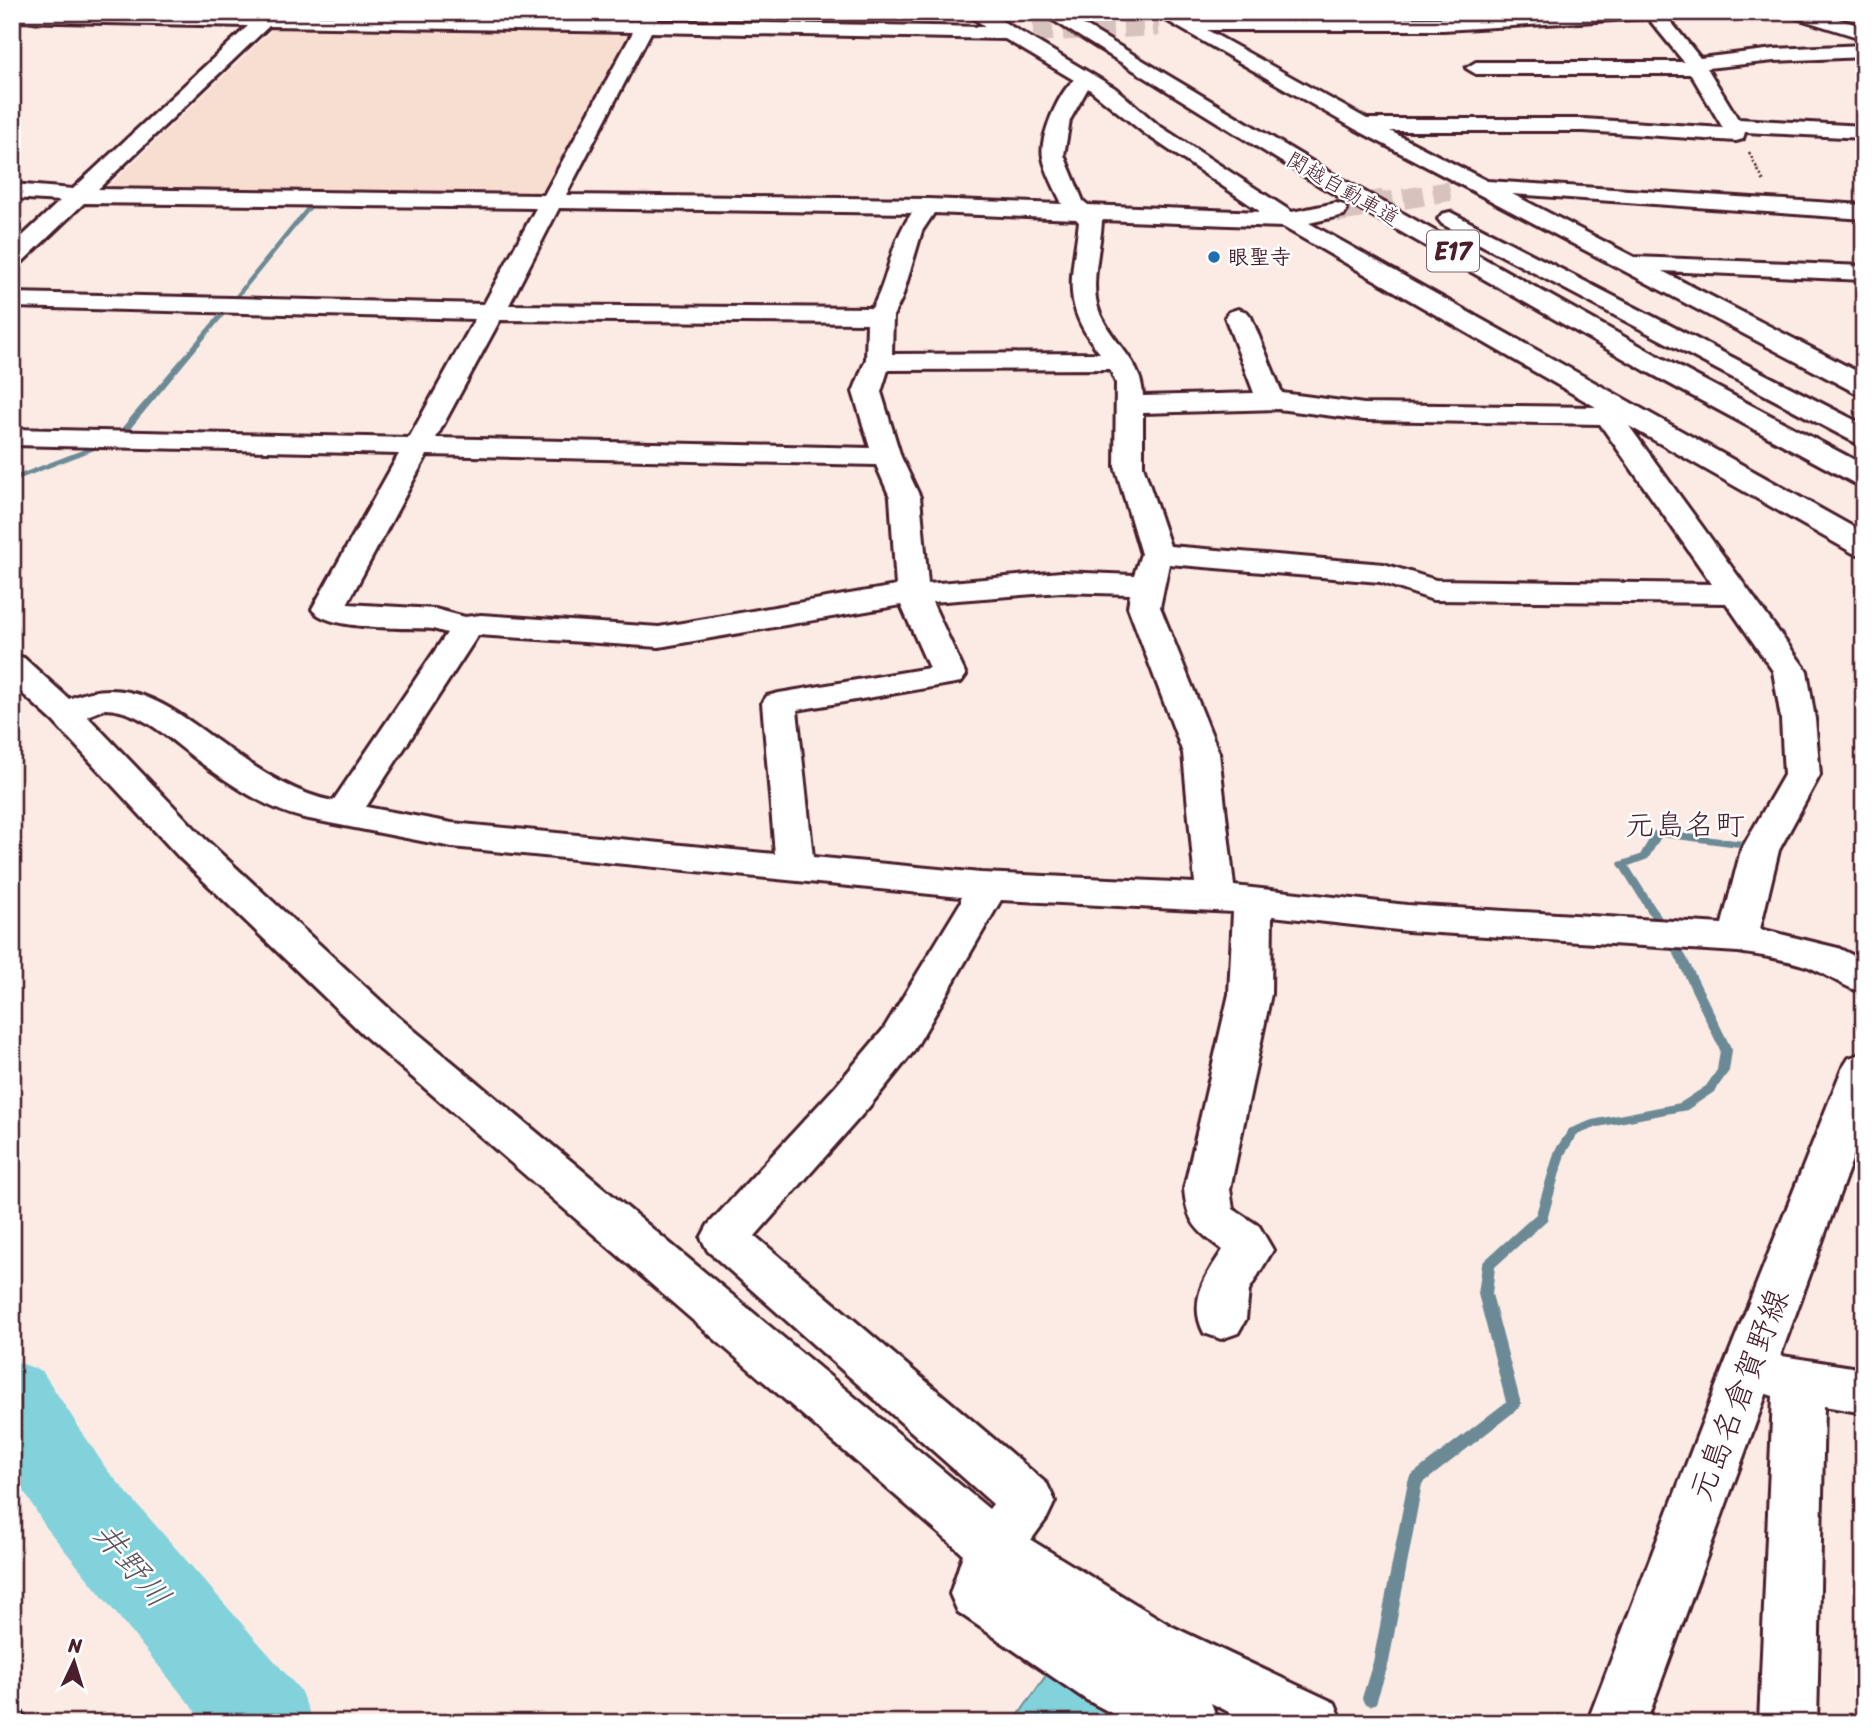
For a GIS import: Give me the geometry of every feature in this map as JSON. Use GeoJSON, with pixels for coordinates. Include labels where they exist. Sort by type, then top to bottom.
{"type":"FeatureCollection","features":[{"type":"Feature","properties":{"kind":"main road"},"geometry":{"type":"LineString","coordinates":[[974,12],[1108,92],[1151,129],[1288,220],[1613,411],[1864,546]]}},
{"type":"Feature","properties":{"kind":"main road"},"geometry":{"type":"LineString","coordinates":[[1036,12],[1118,56]]}},
{"type":"Feature","properties":{"kind":"main road","name":"関越自動車道"},"geometry":{"type":"LineString","coordinates":[[1049,12],[1330,182],[1653,364],[1864,477]]}},
{"type":"Feature","properties":{"kind":"main road"},"geometry":{"type":"LineString","coordinates":[[1090,12],[1267,118]]}},
{"type":"Feature","properties":{"kind":"main road"},"geometry":{"type":"LineString","coordinates":[[1183,25],[1652,12],[1677,38],[1736,135],[1584,125],[1362,125]]}},
{"type":"Feature","properties":{"kind":"main road"},"geometry":{"type":"LineString","coordinates":[[1796,12],[1864,33]]}},
{"type":"Feature","properties":{"kind":"main road"},"geometry":{"type":"LineString","coordinates":[[12,16],[649,20],[1033,32]]}},
{"type":"Feature","properties":{"kind":"main road"},"geometry":{"type":"LineString","coordinates":[[12,259],[269,16]]}},
{"type":"Feature","properties":{"kind":"main road"},"geometry":{"type":"LineString","coordinates":[[1442,18],[1490,87]]}},
{"type":"Feature","properties":{"kind":"main road"},"geometry":{"type":"LineString","coordinates":[[1160,19],[1183,25],[1362,125],[1864,386]]}},
{"type":"Feature","properties":{"kind":"main road"},"geometry":{"type":"LineString","coordinates":[[649,20],[492,313],[328,609],[345,614],[435,619],[464,627],[481,625],[659,637],[894,596],[1061,582],[1146,585]]}},
{"type":"Feature","properties":{"kind":"main road"},"geometry":{"type":"LineString","coordinates":[[1468,57],[1696,66],[1774,55],[1864,51]]}},
{"type":"Feature","properties":{"kind":"main road"},"geometry":{"type":"LineString","coordinates":[[1086,80],[1075,89],[1060,120],[1053,155],[1073,204],[1091,220],[1083,292],[1086,311],[1101,338],[1120,361],[1129,383],[1129,466],[1157,554],[1146,585],[1144,607],[1201,753],[1235,899],[1250,994],[1207,1189],[1210,1209],[1216,1221],[1243,1237],[1249,1250],[1225,1286],[1220,1319]]}},
{"type":"Feature","properties":{"kind":"main road"},"geometry":{"type":"LineString","coordinates":[[1504,105],[1518,124]]}},
{"type":"Feature","properties":{"kind":"main road"},"geometry":{"type":"LineString","coordinates":[[1733,127],[1737,125],[1864,132]]}},
{"type":"Feature","properties":{"kind":"main road"},"geometry":{"type":"LineString","coordinates":[[1450,191],[1480,186],[1864,212]]}},
{"type":"Feature","properties":{"kind":"main road"},"geometry":{"type":"LineString","coordinates":[[12,191],[80,196],[550,204],[928,206],[1288,220],[1336,210]]}},
{"type":"Feature","properties":{"kind":"main road"},"geometry":{"type":"LineString","coordinates":[[795,869],[779,703],[949,675],[913,595],[905,497],[887,457],[867,392],[878,362],[880,316],[890,298],[910,231],[928,206]]}},
{"type":"Feature","properties":{"kind":"main road","name":"関越自動車道"},"geometry":{"type":"LineString","coordinates":[[1429,208],[1864,436]]}},
{"type":"Feature","properties":{"kind":"main road"},"geometry":{"type":"LineString","coordinates":[[1627,262],[1864,273]]}},
{"type":"Feature","properties":{"kind":"main road"},"geometry":{"type":"LineString","coordinates":[[12,300],[492,313],[880,316]]}},
{"type":"Feature","properties":{"kind":"main road"},"geometry":{"type":"LineString","coordinates":[[1238,317],[1271,401]]}},
{"type":"Feature","properties":{"kind":"main road"},"geometry":{"type":"LineString","coordinates":[[878,362],[1120,361]]}},
{"type":"Feature","properties":{"kind":"main road"},"geometry":{"type":"LineString","coordinates":[[1131,405],[1271,401],[1364,412],[1613,411]]}},
{"type":"Feature","properties":{"kind":"main road"},"geometry":{"type":"LineString","coordinates":[[1613,411],[1733,594],[1790,671],[1798,719],[1802,775],[1760,850],[1738,939]]}},
{"type":"Feature","properties":{"kind":"main road"},"geometry":{"type":"LineString","coordinates":[[12,437],[887,457]]}},
{"type":"Feature","properties":{"kind":"main road"},"geometry":{"type":"LineString","coordinates":[[1157,554],[1384,573],[1433,590],[1733,594]]}},
{"type":"Feature","properties":{"kind":"main road"},"geometry":{"type":"LineString","coordinates":[[344,813],[463,633],[464,627]]}},
{"type":"Feature","properties":{"kind":"main road"},"geometry":{"type":"LineString","coordinates":[[12,665],[65,714],[192,848],[382,1027],[993,1546],[1151,1645],[1314,1723]]}},
{"type":"Feature","properties":{"kind":"main road"},"geometry":{"type":"LineString","coordinates":[[65,714],[88,702],[110,699],[129,702],[153,713],[231,768],[304,807],[452,835],[981,886],[1235,899],[1408,918],[1738,939],[1777,945],[1824,958],[1864,979]]}},
{"type":"Feature","properties":{"kind":"main road"},"geometry":{"type":"LineString","coordinates":[[981,886],[981,902],[898,1041],[852,1097],[725,1238],[1028,1502],[993,1546],[978,1594],[1105,1679],[1190,1723]]}},
{"type":"Feature","properties":{"kind":"main road","name":"元島名倉賀野線"},"geometry":{"type":"LineString","coordinates":[[1616,1723],[1747,1371],[1864,1069]]}},
{"type":"Feature","properties":{"kind":"main road"},"geometry":{"type":"LineString","coordinates":[[1747,1371],[1864,1391]]}},
{"type":"Feature","properties":{"kind":"main road"},"geometry":{"type":"LineString","coordinates":[[1788,1723],[1799,1381]]}},
{"type":"Feature","properties":{"kind":"path"},"geometry":{"type":"LineString","coordinates":[[12,1699],[30,1723]]}},
{"type":"Feature","properties":{"kind":"shaded area"},"geometry":{"type":"Polygon","coordinates":[[[291,12],[646,12],[640,23],[295,17],[289,15],[291,12]]]}},
{"type":"Feature","properties":{"kind":"shaded area"},"geometry":{"type":"Polygon","coordinates":[[[286,24],[631,30],[635,33],[543,196],[106,189],[275,27],[286,24]]]}},
{"type":"Feature","properties":{"kind":"water"},"geometry":{"type":"Polygon","coordinates":[[[1074,1635],[1237,1723],[1013,1723],[1074,1635]]]}},
{"type":"Feature","properties":{"kind":"waterway"},"geometry":{"type":"LineString","coordinates":[[234,300],[311,205]]}},
{"type":"Feature","properties":{"kind":"waterway"},"geometry":{"type":"LineString","coordinates":[[122,433],[224,312]]}},
{"type":"Feature","properties":{"kind":"waterway"},"geometry":{"type":"LineString","coordinates":[[12,480],[101,446]]}},
{"type":"Feature","properties":{"kind":"waterway"},"geometry":{"type":"LineString","coordinates":[[1370,1698],[1381,1662],[1415,1481],[1514,1404],[1485,1294],[1489,1265],[1542,1216],[1559,1153],[1573,1132],[1596,1123],[1683,1107],[1710,1089],[1723,1071],[1726,1050],[1680,956],[1623,864],[1644,857],[1658,833],[1746,845],[1751,837]]}},
{"type":"Feature","properties":{"kind":"waterway","name":"井野川"},"geometry":{"type":"LineString","coordinates":[[12,1396],[76,1498],[266,1723]]}},
{"type":"Feature","properties":{"kind":"tunnel"},"geometry":{"type":"LineString","coordinates":[[1033,32],[1159,26]]}},
{"type":"Feature","properties":{"kind":"tunnel"},"geometry":{"type":"LineString","coordinates":[[1374,204],[1450,191]]}},
{"type":"Feature","properties":{"kind":"tunnel"},"geometry":{"type":"LineString","coordinates":[[1336,210],[1384,202]]}},
{"type":"Feature","properties":{"kind":"place","name":"眼聖寺"},"geometry":{"type":"Point","coordinates":[1214,257]}},
{"type":"Feature","properties":{"kind":"district","name":"元島名町"},"geometry":{"type":"Point","coordinates":[1685,825]}}]}
